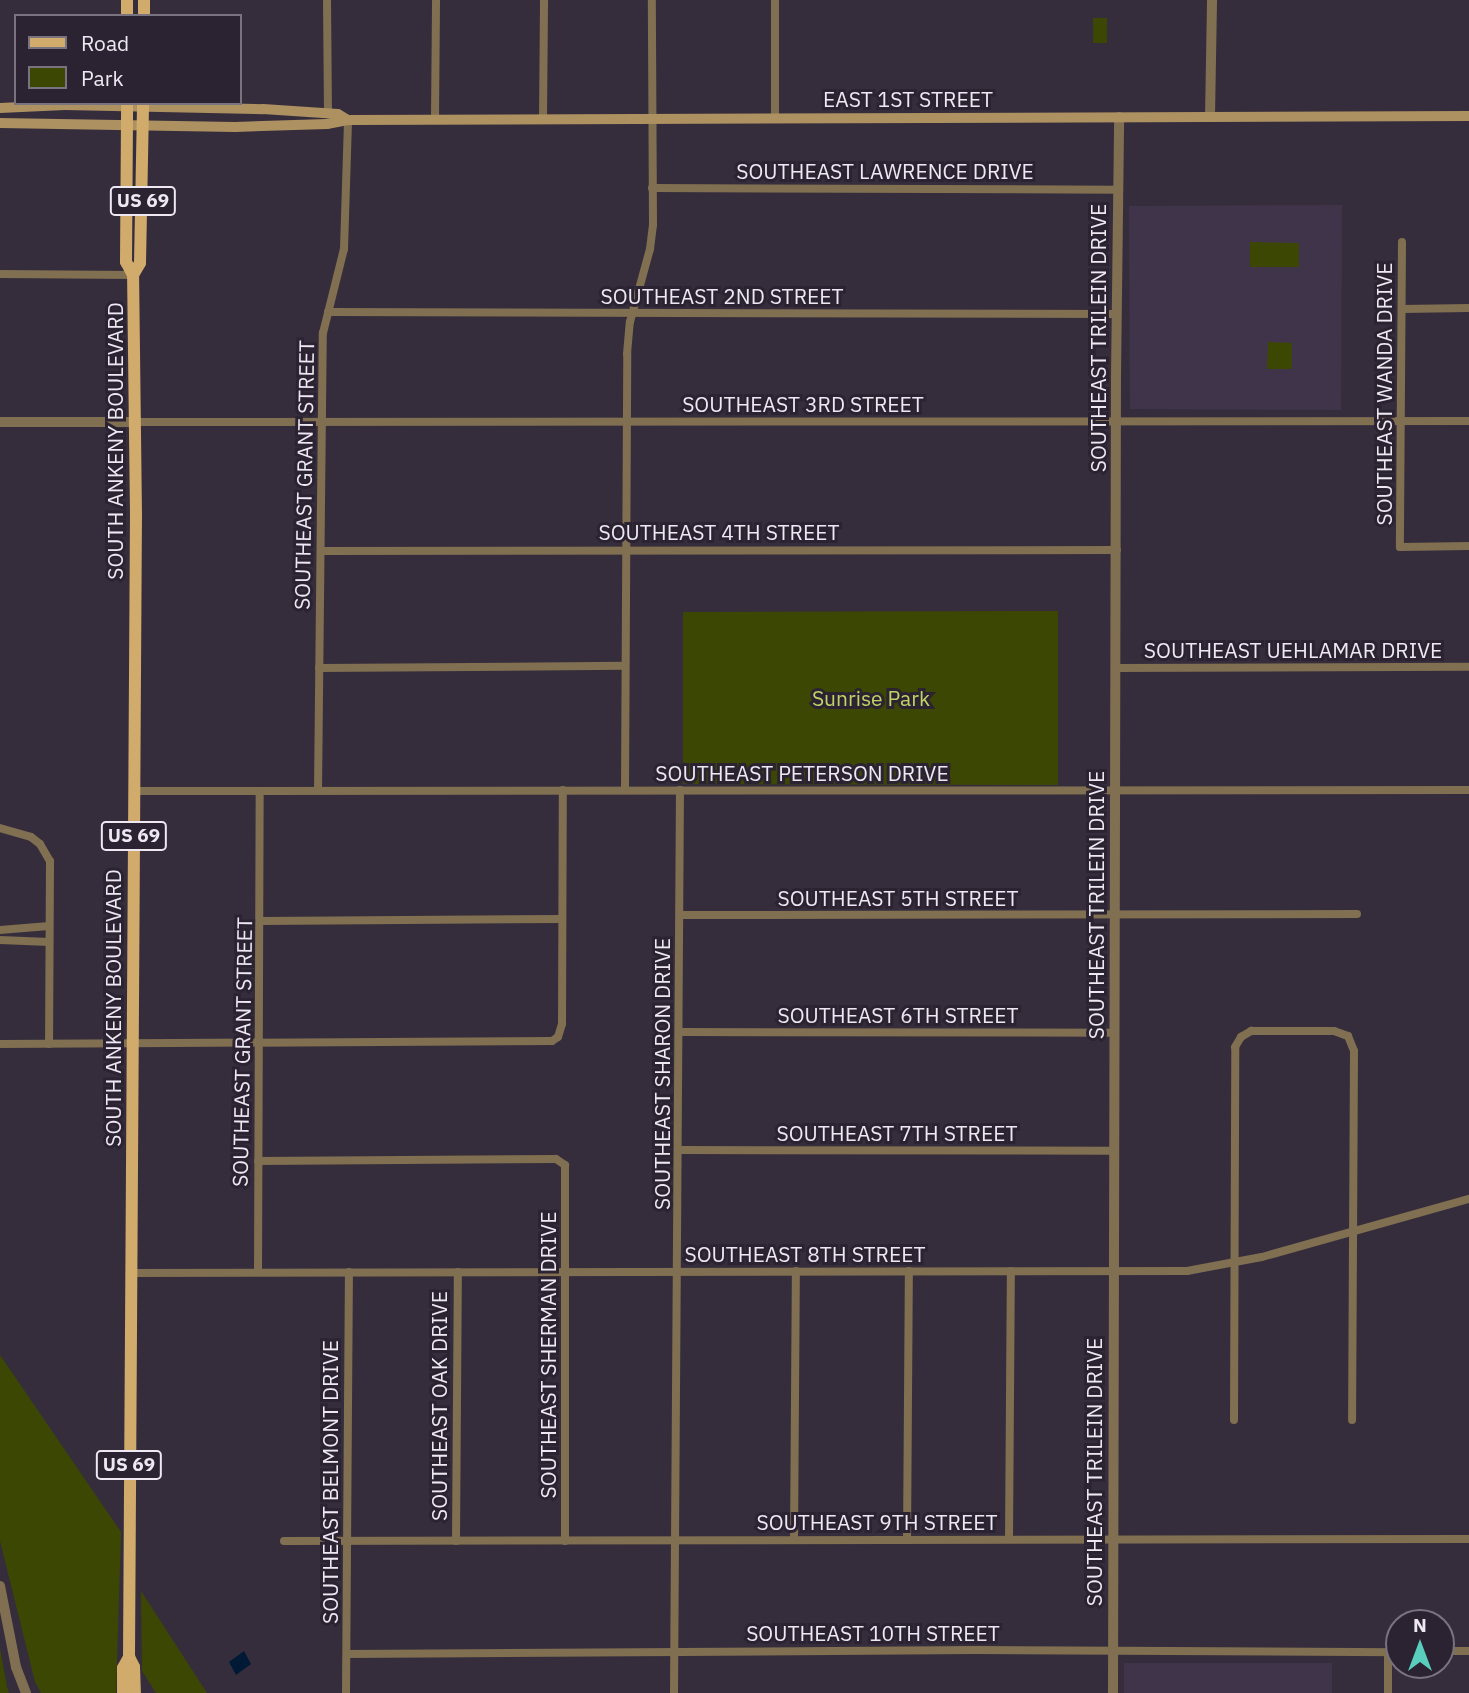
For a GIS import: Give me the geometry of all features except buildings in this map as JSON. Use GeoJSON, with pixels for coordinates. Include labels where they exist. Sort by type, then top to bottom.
{"type":"FeatureCollection","features":[{"type":"Feature","properties":{"kind":"main road"},"geometry":{"type":"LineString","coordinates":[[0,108],[135,113]]}},
{"type":"Feature","properties":{"kind":"main road","name":"EAST 1ST STREET"},"geometry":{"type":"LineString","coordinates":[[135,113],[328,113],[348,120]]}},
{"type":"Feature","properties":{"kind":"main road","name":"EAST 1ST STREET"},"geometry":{"type":"LineString","coordinates":[[135,113],[265,126],[339,123],[348,120],[435,119],[1469,116]]}},
{"type":"Feature","properties":{"kind":"main road"},"geometry":{"type":"LineString","coordinates":[[0,123],[135,113]]}},
{"type":"Feature","properties":{"kind":"main road","name":"SOUTH ANKENY BOULEVARD"},"geometry":{"type":"LineString","coordinates":[[135,113],[126,262],[133,275],[136,422],[129,1657],[134,1667],[135,1693]]}},
{"type":"Feature","properties":{"kind":"main road","name":"SOUTH ANKENY BOULEVARD"},"geometry":{"type":"LineString","coordinates":[[123,1693],[123,1668],[129,1657]]}},
{"type":"Feature","properties":{"kind":"street"},"geometry":{"type":"LineString","coordinates":[[327,0],[328,113]]}},
{"type":"Feature","properties":{"kind":"street"},"geometry":{"type":"LineString","coordinates":[[435,119],[436,0]]}},
{"type":"Feature","properties":{"kind":"street"},"geometry":{"type":"LineString","coordinates":[[544,0],[544,119]]}},
{"type":"Feature","properties":{"kind":"street"},"geometry":{"type":"LineString","coordinates":[[625,790],[627,354],[633,312],[650,248],[652,0]]}},
{"type":"Feature","properties":{"kind":"street"},"geometry":{"type":"LineString","coordinates":[[775,0],[775,118]]}},
{"type":"Feature","properties":{"kind":"street"},"geometry":{"type":"LineString","coordinates":[[1210,117],[1212,0]]}},
{"type":"Feature","properties":{"kind":"street","name":"SOUTHEAST TRILEIN DRIVE"},"geometry":{"type":"LineString","coordinates":[[1113,1693],[1119,117]]}},
{"type":"Feature","properties":{"kind":"street","name":"SOUTHEAST GRANT STREET"},"geometry":{"type":"LineString","coordinates":[[318,791],[323,333],[344,249],[348,120]]}},
{"type":"Feature","properties":{"kind":"street","name":"SOUTHEAST LAWRENCE DRIVE"},"geometry":{"type":"LineString","coordinates":[[652,188],[1118,190]]}},
{"type":"Feature","properties":{"kind":"street","name":"SOUTHEAST WANDA DRIVE"},"geometry":{"type":"LineString","coordinates":[[1402,242],[1400,547],[1469,546]]}},
{"type":"Feature","properties":{"kind":"street"},"geometry":{"type":"LineString","coordinates":[[0,274],[133,275]]}},
{"type":"Feature","properties":{"kind":"street"},"geometry":{"type":"LineString","coordinates":[[1402,309],[1469,308]]}},
{"type":"Feature","properties":{"kind":"street","name":"SOUTHEAST 2ND STREET"},"geometry":{"type":"LineString","coordinates":[[328,312],[1117,314]]}},
{"type":"Feature","properties":{"kind":"street","name":"SOUTHEAST 3RD STREET"},"geometry":{"type":"LineString","coordinates":[[136,422],[1469,421]]}},
{"type":"Feature","properties":{"kind":"street"},"geometry":{"type":"LineString","coordinates":[[0,422],[136,422]]}},
{"type":"Feature","properties":{"kind":"street","name":"SOUTHEAST 4TH STREET"},"geometry":{"type":"LineString","coordinates":[[321,551],[1117,550]]}},
{"type":"Feature","properties":{"kind":"street"},"geometry":{"type":"LineString","coordinates":[[319,668],[625,666]]}},
{"type":"Feature","properties":{"kind":"street","name":"SOUTHEAST UEHLAMAR DRIVE"},"geometry":{"type":"LineString","coordinates":[[1116,668],[1469,667]]}},
{"type":"Feature","properties":{"kind":"street"},"geometry":{"type":"LineString","coordinates":[[0,1044],[547,1042],[558,1037],[561,1031],[563,790]]}},
{"type":"Feature","properties":{"kind":"street","name":"SOUTHEAST SHARON DRIVE"},"geometry":{"type":"LineString","coordinates":[[674,1693],[680,1150],[680,790]]}},
{"type":"Feature","properties":{"kind":"street","name":"SOUTHEAST PETERSON DRIVE"},"geometry":{"type":"LineString","coordinates":[[134,791],[1469,790]]}},
{"type":"Feature","properties":{"kind":"street","name":"SOUTHEAST GRANT STREET"},"geometry":{"type":"LineString","coordinates":[[258,1272],[260,791]]}},
{"type":"Feature","properties":{"kind":"street"},"geometry":{"type":"LineString","coordinates":[[0,828],[31,837],[50,861],[48,1044]]}},
{"type":"Feature","properties":{"kind":"street","name":"SOUTHEAST 5TH STREET"},"geometry":{"type":"LineString","coordinates":[[680,915],[1357,914]]}},
{"type":"Feature","properties":{"kind":"street"},"geometry":{"type":"LineString","coordinates":[[261,920],[562,919]]}},
{"type":"Feature","properties":{"kind":"street"},"geometry":{"type":"LineString","coordinates":[[0,930],[49,926]]}},
{"type":"Feature","properties":{"kind":"street"},"geometry":{"type":"LineString","coordinates":[[0,940],[49,942]]}},
{"type":"Feature","properties":{"kind":"street"},"geometry":{"type":"LineString","coordinates":[[1234,1420],[1235,1051],[1238,1040],[1251,1031],[1338,1031],[1351,1040],[1354,1051],[1352,1420]]}},
{"type":"Feature","properties":{"kind":"street","name":"SOUTHEAST 6TH STREET"},"geometry":{"type":"LineString","coordinates":[[680,1032],[1115,1033]]}},
{"type":"Feature","properties":{"kind":"street","name":"SOUTHEAST 7TH STREET"},"geometry":{"type":"LineString","coordinates":[[680,1150],[1115,1151]]}},
{"type":"Feature","properties":{"kind":"street","name":"SOUTHEAST SHERMAN DRIVE"},"geometry":{"type":"LineString","coordinates":[[258,1161],[556,1159],[565,1165],[565,1541]]}},
{"type":"Feature","properties":{"kind":"street","name":"SOUTHEAST 8TH STREET"},"geometry":{"type":"LineString","coordinates":[[131,1273],[1188,1270],[1234,1264],[1469,1199]]}},
{"type":"Feature","properties":{"kind":"street"},"geometry":{"type":"LineString","coordinates":[[794,1540],[796,1271]]}},
{"type":"Feature","properties":{"kind":"street"},"geometry":{"type":"LineString","coordinates":[[907,1540],[909,1271]]}},
{"type":"Feature","properties":{"kind":"street"},"geometry":{"type":"LineString","coordinates":[[1009,1539],[1011,1271]]}},
{"type":"Feature","properties":{"kind":"street","name":"SOUTHEAST BELMONT DRIVE"},"geometry":{"type":"LineString","coordinates":[[346,1693],[349,1272]]}},
{"type":"Feature","properties":{"kind":"street","name":"SOUTHEAST OAK DRIVE"},"geometry":{"type":"LineString","coordinates":[[456,1541],[458,1272]]}},
{"type":"Feature","properties":{"kind":"street","name":"SOUTHEAST 9TH STREET"},"geometry":{"type":"LineString","coordinates":[[284,1541],[1469,1539]]}},
{"type":"Feature","properties":{"kind":"street"},"geometry":{"type":"LineString","coordinates":[[0,1586],[16,1667],[26,1693]]}},
{"type":"Feature","properties":{"kind":"street","name":"SOUTHEAST 10TH STREET"},"geometry":{"type":"LineString","coordinates":[[347,1654],[675,1651],[1385,1652]]}},
{"type":"Feature","properties":{"kind":"shaded area"},"geometry":{"type":"Polygon","coordinates":[[[1342,205],[1341,410],[1130,409],[1129,206],[1342,205]]]}},
{"type":"Feature","properties":{"kind":"shaded area"},"geometry":{"type":"Polygon","coordinates":[[[1124,1663],[1332,1663],[1332,1693],[1124,1693],[1124,1663]]]}},
{"type":"Feature","properties":{"kind":"green space"},"geometry":{"type":"Polygon","coordinates":[[[1093,18],[1107,18],[1107,43],[1093,43],[1093,18]]]}},
{"type":"Feature","properties":{"kind":"green space"},"geometry":{"type":"Polygon","coordinates":[[[1250,242],[1299,243],[1299,267],[1250,267],[1250,242]]]}},
{"type":"Feature","properties":{"kind":"green space"},"geometry":{"type":"Polygon","coordinates":[[[1268,342],[1292,343],[1292,369],[1267,369],[1268,342]]]}},
{"type":"Feature","properties":{"kind":"green space","name":"Sunrise Park"},"geometry":{"type":"Polygon","coordinates":[[[1058,611],[1058,785],[683,784],[683,612],[1058,611]]]}},
{"type":"Feature","properties":{"kind":"green space"},"geometry":{"type":"Polygon","coordinates":[[[0,1355],[121,1532],[116,1693],[41,1693],[35,1682],[0,1541],[0,1355]]]}},
{"type":"Feature","properties":{"kind":"green space"},"geometry":{"type":"Polygon","coordinates":[[[141,1591],[207,1693],[156,1693],[142,1671],[141,1591]]]}},
{"type":"Feature","properties":{"kind":"green space"},"geometry":{"type":"Polygon","coordinates":[[[0,1648],[7,1687],[9,1693],[0,1693],[0,1648]]]}},
{"type":"Feature","properties":{"kind":"water"},"geometry":{"type":"Polygon","coordinates":[[[244,1651],[251,1664],[236,1675],[229,1662],[244,1651]]]}}]}
